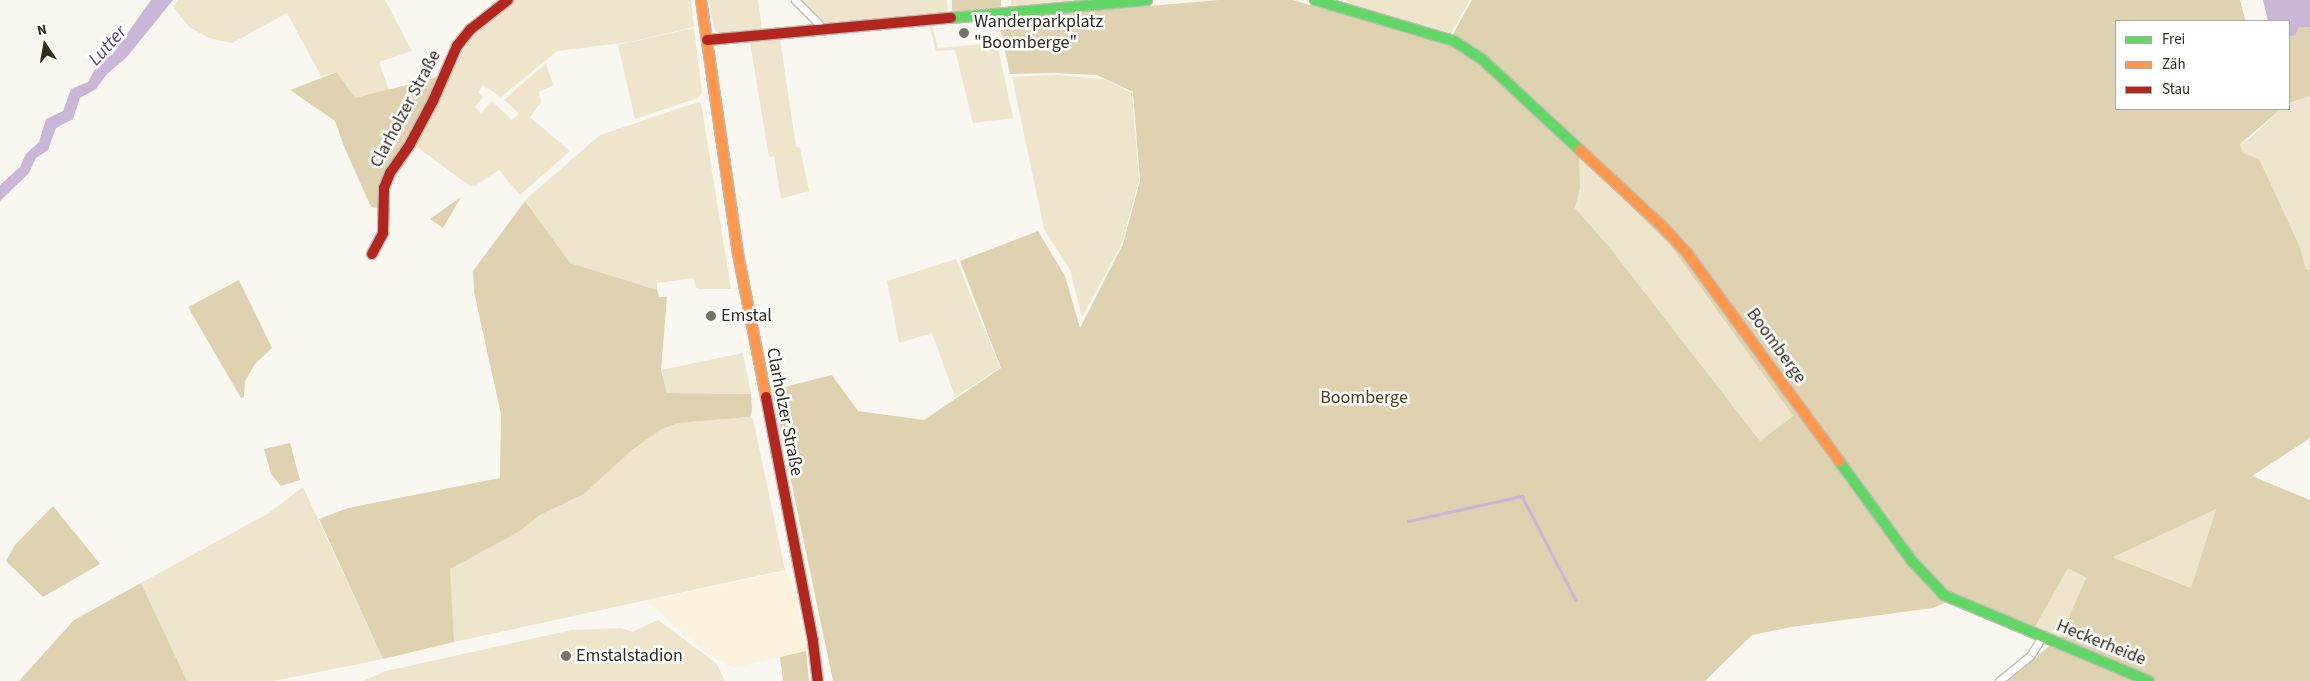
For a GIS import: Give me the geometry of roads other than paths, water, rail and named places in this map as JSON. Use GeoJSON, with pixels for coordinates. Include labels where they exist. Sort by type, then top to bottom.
{"type":"FeatureCollection","features":[{"type":"Feature","properties":{"kind":"street","name":"Clarholzer Straße"},"geometry":{"type":"LineString","coordinates":[[372,254],[383,232],[384,188],[390,173],[410,144],[433,102],[451,64],[457,46],[471,29],[508,0]]}},
{"type":"Feature","properties":{"kind":"street","name":"Clarholzer Straße"},"geometry":{"type":"LineString","coordinates":[[701,0],[741,273],[813,642],[818,681]]}},
{"type":"Feature","properties":{"kind":"street"},"geometry":{"type":"LineString","coordinates":[[795,0],[818,23],[819,30]]}},
{"type":"Feature","properties":{"kind":"street"},"geometry":{"type":"LineString","coordinates":[[707,40],[1147,0]]}},
{"type":"Feature","properties":{"kind":"street","name":"Boomberge"},"geometry":{"type":"LineString","coordinates":[[1315,0],[1454,41],[1483,60],[1655,220],[1687,253],[1912,561],[1937,589],[1944,595],[2042,637]]}},
{"type":"Feature","properties":{"kind":"street","name":"Heckerheide"},"geometry":{"type":"LineString","coordinates":[[1999,681],[2030,656],[2042,637],[2149,681]]}},
{"type":"Feature","properties":{"kind":"waterway"},"geometry":{"type":"LineString","coordinates":[[1408,521],[1522,496],[1576,600]]}},
{"type":"Feature","properties":{"kind":"place","name":"Wanderparkplatz \"Boomberge\""},"geometry":{"type":"Point","coordinates":[964,33]}},
{"type":"Feature","properties":{"kind":"place","name":"Emstal"},"geometry":{"type":"Point","coordinates":[711,316]}},
{"type":"Feature","properties":{"kind":"place","name":"Emstalstadion"},"geometry":{"type":"Point","coordinates":[566,656]}},
{"type":"Feature","properties":{"kind":"water label","name":"Lutter"},"geometry":{"type":"Point","coordinates":[108,46]}}]}
